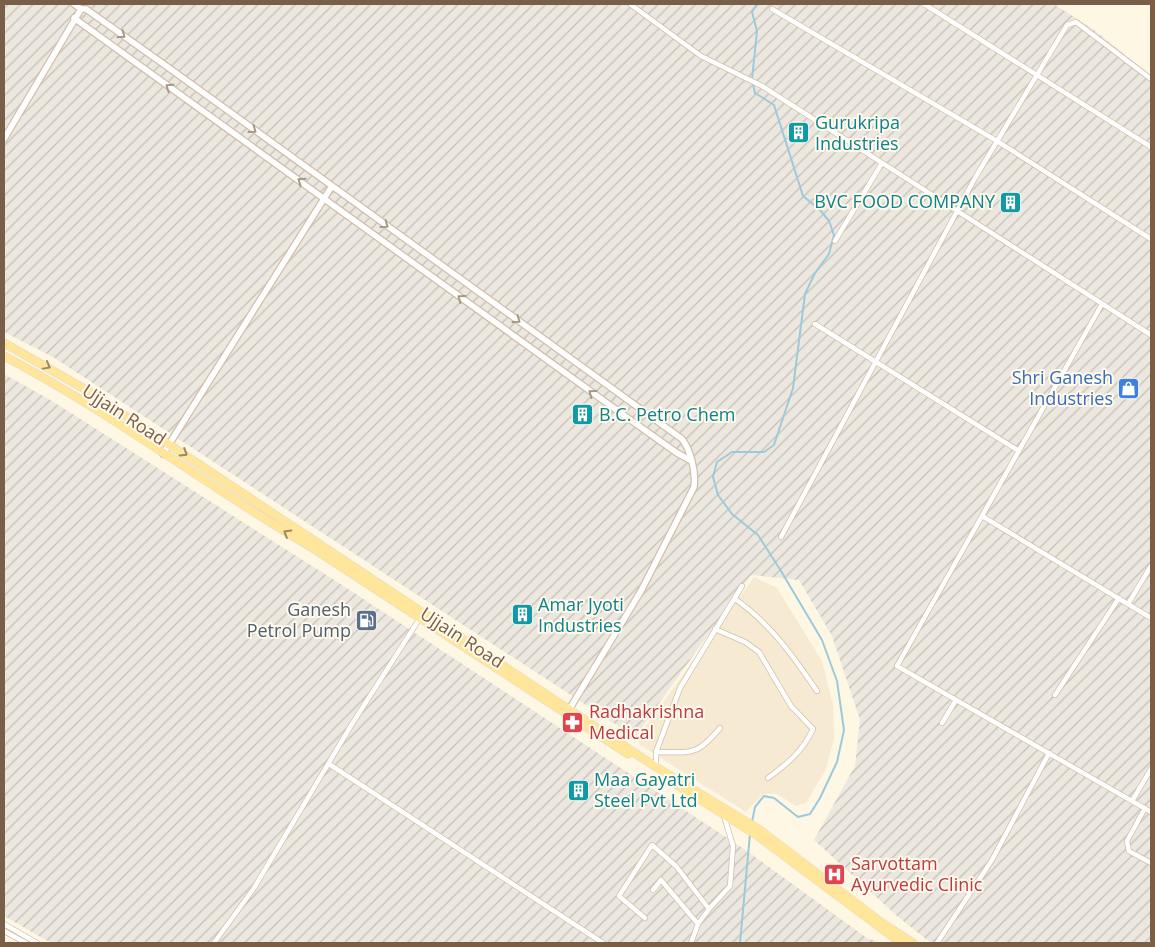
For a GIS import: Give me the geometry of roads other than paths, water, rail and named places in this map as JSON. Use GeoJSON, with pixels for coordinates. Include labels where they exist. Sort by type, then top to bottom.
{"type":"FeatureCollection","features":[{"type":"Feature","properties":{"kind":"main road","name":"Ujjain Road"},"geometry":{"type":"LineString","coordinates":[[4,343],[88,390],[422,616],[724,814],[742,821]]}},
{"type":"Feature","properties":{"kind":"main road","name":"Ujjain Road"},"geometry":{"type":"LineString","coordinates":[[4,356],[60,388],[422,616]]}},
{"type":"Feature","properties":{"kind":"main road","name":"Ujjain Road"},"geometry":{"type":"LineString","coordinates":[[568,712],[742,821],[882,923],[914,943]]}},
{"type":"Feature","properties":{"kind":"main road","name":"Ujjain Road"},"geometry":{"type":"LineString","coordinates":[[757,832],[901,943]]}},
{"type":"Feature","properties":{"kind":"street"},"geometry":{"type":"LineString","coordinates":[[74,4],[81,9],[86,9],[332,186],[682,439],[688,447],[690,460],[696,476],[689,499],[641,591],[568,712]]}},
{"type":"Feature","properties":{"kind":"street"},"geometry":{"type":"LineString","coordinates":[[630,4],[701,56],[762,86],[1151,335]]}},
{"type":"Feature","properties":{"kind":"street"},"geometry":{"type":"LineString","coordinates":[[924,4],[1151,147]]}},
{"type":"Feature","properties":{"kind":"street"},"geometry":{"type":"LineString","coordinates":[[4,139],[81,9]]}},
{"type":"Feature","properties":{"kind":"street"},"geometry":{"type":"LineString","coordinates":[[772,9],[997,141],[1151,239]]}},
{"type":"Feature","properties":{"kind":"street"},"geometry":{"type":"LineString","coordinates":[[74,18],[618,411],[677,453],[690,460]]}},
{"type":"Feature","properties":{"kind":"street"},"geometry":{"type":"LineString","coordinates":[[781,537],[957,211],[1067,25],[1071,22],[1076,22],[1151,79]]}},
{"type":"Feature","properties":{"kind":"street"},"geometry":{"type":"LineString","coordinates":[[835,241],[882,163]]}},
{"type":"Feature","properties":{"kind":"street"},"geometry":{"type":"LineString","coordinates":[[164,454],[332,186]]}},
{"type":"Feature","properties":{"kind":"street"},"geometry":{"type":"LineString","coordinates":[[1102,304],[897,666],[1151,812]]}},
{"type":"Feature","properties":{"kind":"street"},"geometry":{"type":"LineString","coordinates":[[815,324],[1019,450]]}},
{"type":"Feature","properties":{"kind":"street"},"geometry":{"type":"LineString","coordinates":[[982,516],[1151,618]]}},
{"type":"Feature","properties":{"kind":"street"},"geometry":{"type":"LineString","coordinates":[[1128,604],[1151,566]]}},
{"type":"Feature","properties":{"kind":"street"},"geometry":{"type":"LineString","coordinates":[[656,767],[656,752],[680,688],[742,586]]}},
{"type":"Feature","properties":{"kind":"street"},"geometry":{"type":"LineString","coordinates":[[1055,695],[1119,598]]}},
{"type":"Feature","properties":{"kind":"street"},"geometry":{"type":"LineString","coordinates":[[735,599],[762,618],[787,648],[817,691]]}},
{"type":"Feature","properties":{"kind":"street"},"geometry":{"type":"LineString","coordinates":[[214,943],[254,888],[330,764],[352,724],[422,616]]}},
{"type":"Feature","properties":{"kind":"street"},"geometry":{"type":"LineString","coordinates":[[715,629],[745,642],[759,652],[792,706],[813,729],[800,750],[788,764],[768,778]]}},
{"type":"Feature","properties":{"kind":"street"},"geometry":{"type":"LineString","coordinates":[[942,723],[956,700]]}},
{"type":"Feature","properties":{"kind":"street"},"geometry":{"type":"LineString","coordinates":[[656,752],[683,753],[697,750],[706,744],[720,728]]}},
{"type":"Feature","properties":{"kind":"street"},"geometry":{"type":"LineString","coordinates":[[937,943],[992,860],[1049,753]]}},
{"type":"Feature","properties":{"kind":"street"},"geometry":{"type":"LineString","coordinates":[[330,764],[603,943]]}},
{"type":"Feature","properties":{"kind":"street"},"geometry":{"type":"LineString","coordinates":[[1132,801],[1151,769]]}},
{"type":"Feature","properties":{"kind":"street"},"geometry":{"type":"LineString","coordinates":[[1145,808],[1127,841],[1129,851],[1151,863]]}},
{"type":"Feature","properties":{"kind":"street"},"geometry":{"type":"LineString","coordinates":[[691,943],[698,924],[730,886],[733,846],[724,814]]}},
{"type":"Feature","properties":{"kind":"street"},"geometry":{"type":"LineString","coordinates":[[645,918],[619,896],[652,845],[676,866],[709,909]]}},
{"type":"Feature","properties":{"kind":"street"},"geometry":{"type":"LineString","coordinates":[[653,890],[661,880],[698,924]]}},
{"type":"Feature","properties":{"kind":"street"},"geometry":{"type":"LineString","coordinates":[[4,924],[38,943]]}},
{"type":"Feature","properties":{"kind":"street"},"geometry":{"type":"LineString","coordinates":[[4,931],[26,943]]}},
{"type":"Feature","properties":{"kind":"waterway"},"geometry":{"type":"LineString","coordinates":[[752,79],[757,31],[752,12],[757,4]]}},
{"type":"Feature","properties":{"kind":"waterway"},"geometry":{"type":"LineString","coordinates":[[752,822],[755,807],[764,796],[774,798],[798,817],[810,814],[820,798],[837,762],[844,730],[837,681],[822,640],[758,535],[732,514],[718,495],[713,477],[717,462],[732,452],[764,452],[774,445],[793,388],[805,294],[815,273],[829,254],[834,235],[829,221],[820,210],[803,196],[774,105],[755,93],[753,84]]}},
{"type":"Feature","properties":{"kind":"waterway"},"geometry":{"type":"LineString","coordinates":[[740,943],[750,834]]}},
{"type":"Feature","properties":{"kind":"place","name":"Gurukripa Industries"},"geometry":{"type":"Point","coordinates":[799,133]}},
{"type":"Feature","properties":{"kind":"place","name":"BVC FOOD COMPANY"},"geometry":{"type":"Point","coordinates":[1011,202]}},
{"type":"Feature","properties":{"kind":"place","name":"Shri Ganesh Industries"},"geometry":{"type":"Point","coordinates":[1129,388]}},
{"type":"Feature","properties":{"kind":"place","name":"B.C. Petro Chem"},"geometry":{"type":"Point","coordinates":[583,415]}},
{"type":"Feature","properties":{"kind":"place","name":"Amar Jyoti Industries"},"geometry":{"type":"Point","coordinates":[522,615]}},
{"type":"Feature","properties":{"kind":"place","name":"Ganesh Petrol Pump"},"geometry":{"type":"Point","coordinates":[367,620]}},
{"type":"Feature","properties":{"kind":"place","name":"Radhakrishna Medical"},"geometry":{"type":"Point","coordinates":[573,722]}},
{"type":"Feature","properties":{"kind":"place","name":"Maa Gayatri Steel Pvt Ltd"},"geometry":{"type":"Point","coordinates":[578,790]}},
{"type":"Feature","properties":{"kind":"place","name":"Sarvottam Ayurvedic Clinic"},"geometry":{"type":"Point","coordinates":[835,874]}}]}
